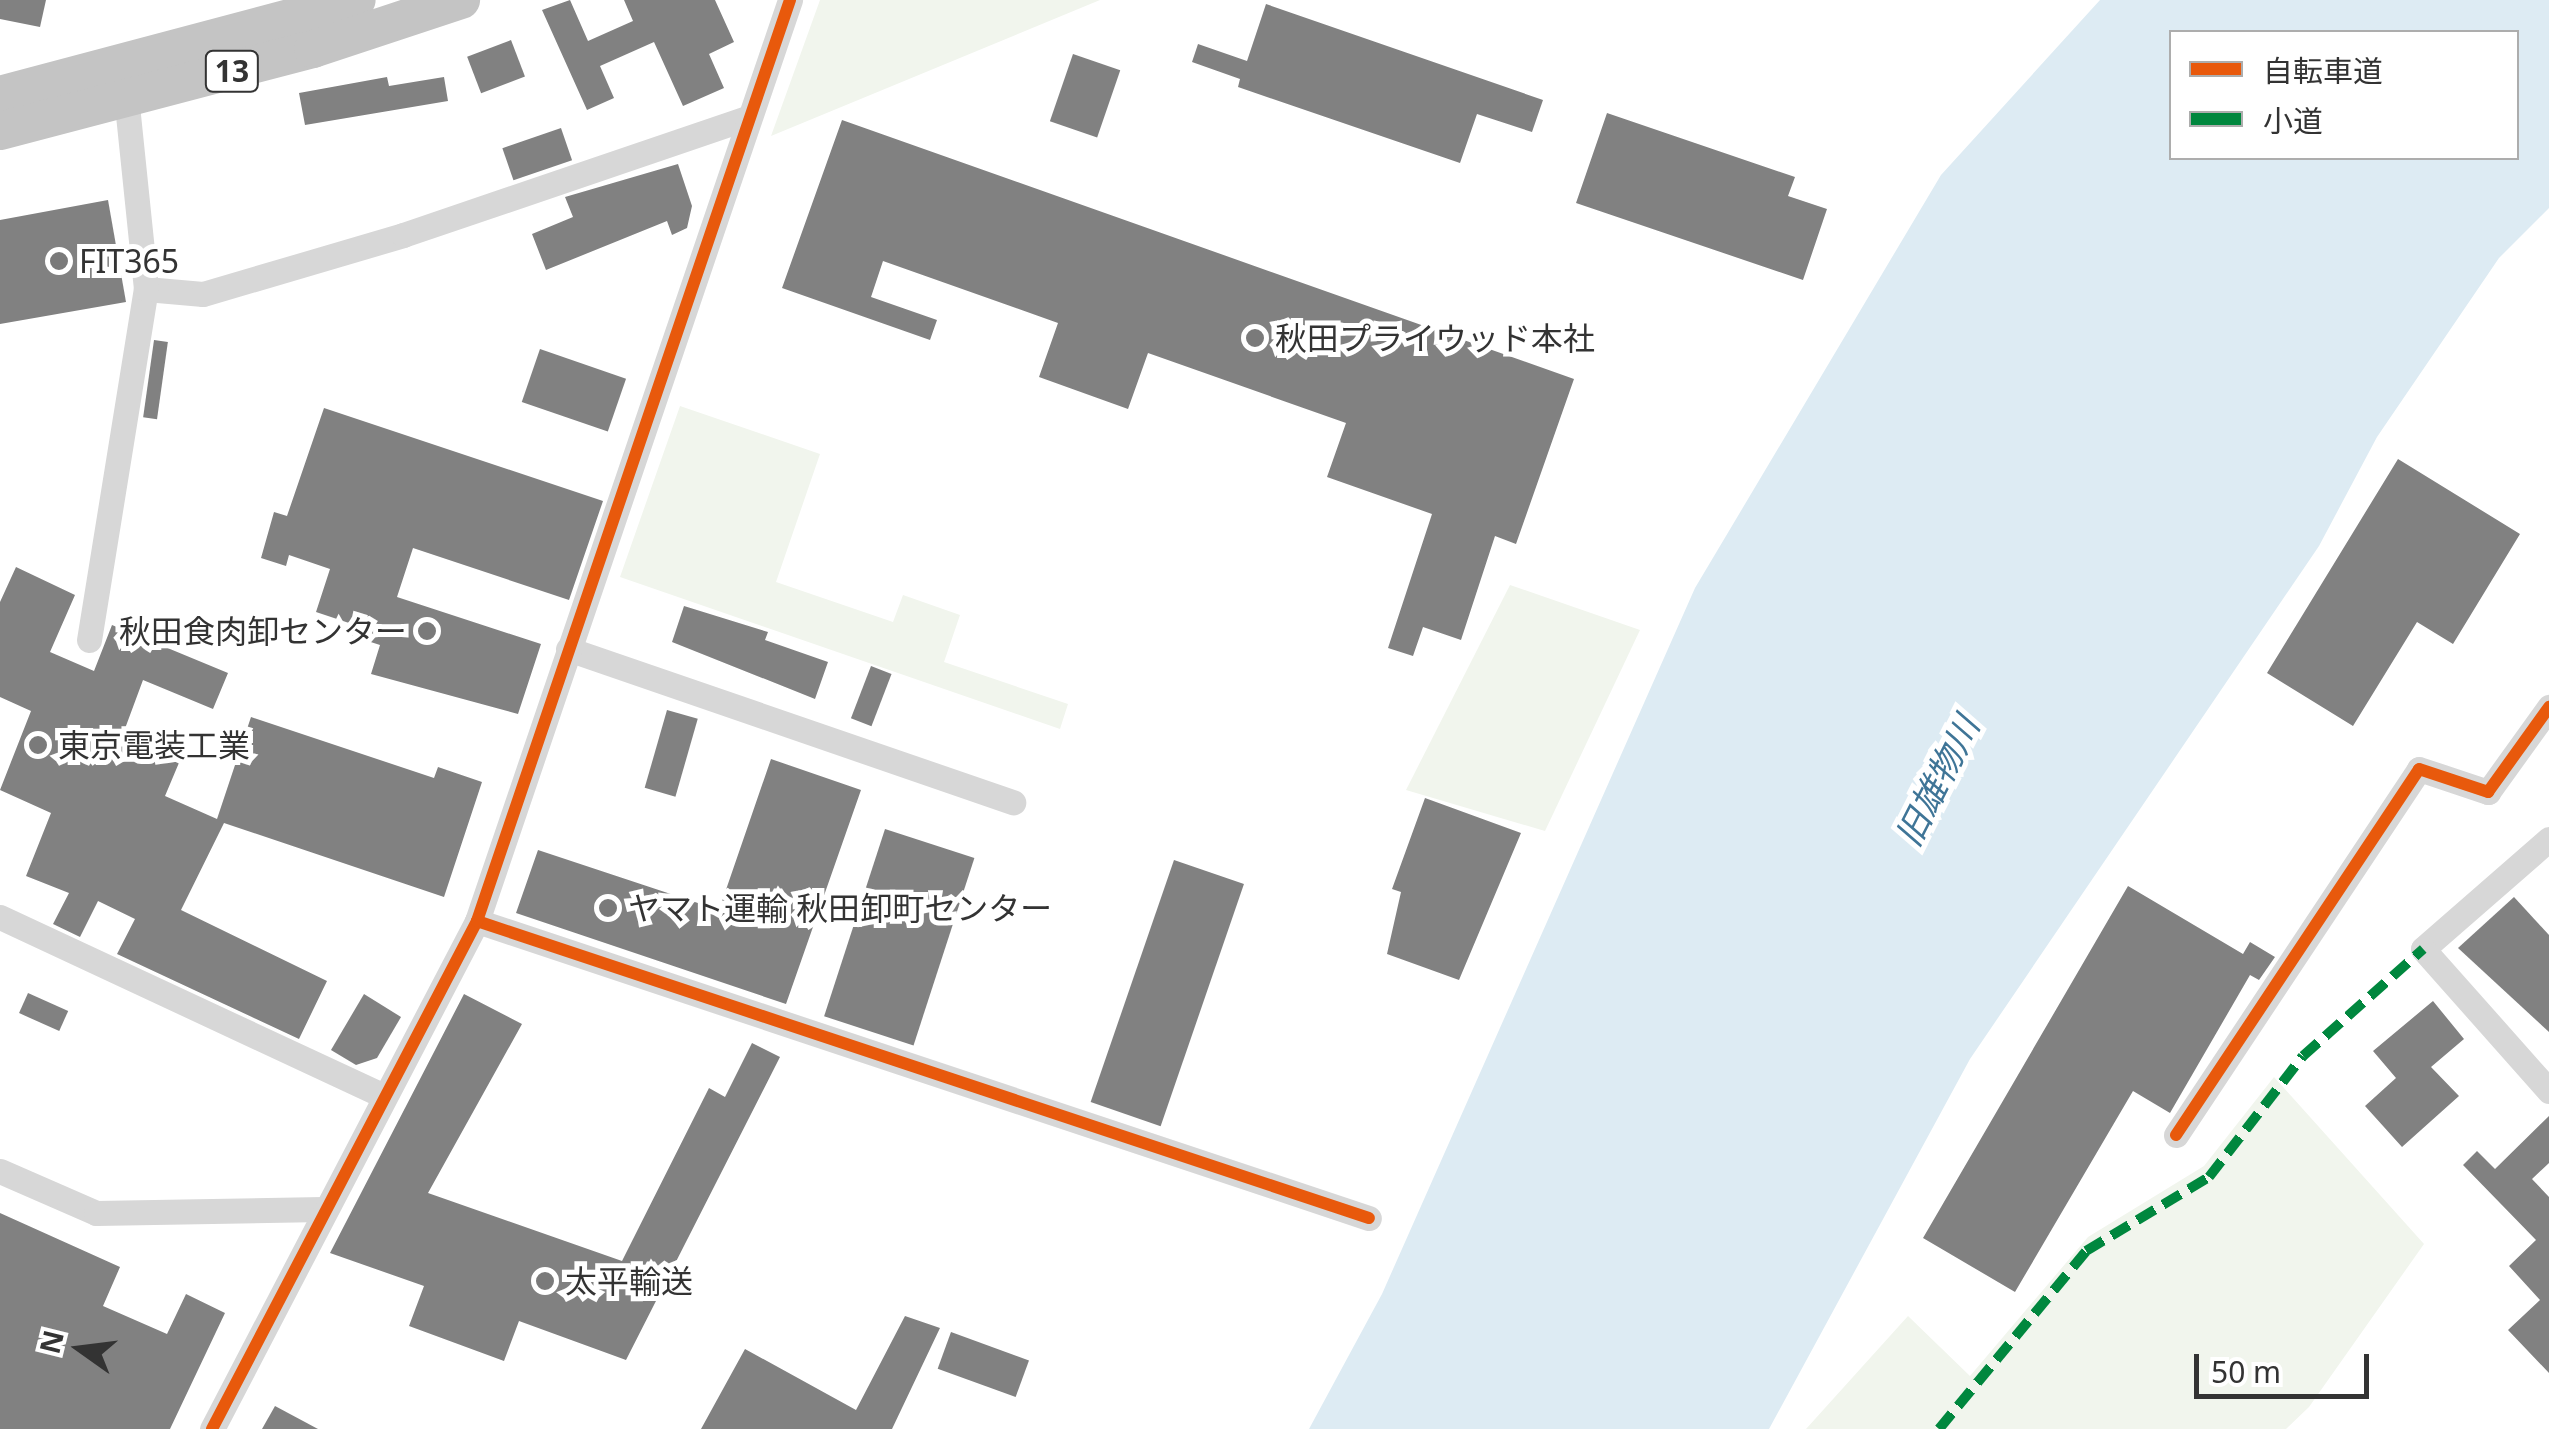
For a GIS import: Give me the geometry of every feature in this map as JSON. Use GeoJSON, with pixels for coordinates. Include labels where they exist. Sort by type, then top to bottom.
{"type":"FeatureCollection","features":[{"type":"Feature","properties":{"kind":"highway","name":"13"},"geometry":{"type":"LineString","coordinates":[[0,131],[124,82],[358,0]]}},
{"type":"Feature","properties":{"kind":"highway","name":"13"},"geometry":{"type":"LineString","coordinates":[[0,95],[124,82],[313,49],[461,0]]}},
{"type":"Feature","properties":{"kind":"street"},"geometry":{"type":"LineString","coordinates":[[212,1429],[382,1095],[477,921],[790,0]]}},
{"type":"Feature","properties":{"kind":"street"},"geometry":{"type":"LineString","coordinates":[[88,640],[146,290],[124,82]]}},
{"type":"Feature","properties":{"kind":"street"},"geometry":{"type":"LineString","coordinates":[[146,290],[203,294],[403,235],[747,118]]}},
{"type":"Feature","properties":{"kind":"street"},"geometry":{"type":"LineString","coordinates":[[568,649],[1013,802]]}},
{"type":"Feature","properties":{"kind":"street"},"geometry":{"type":"LineString","coordinates":[[2176,1135],[2418,768],[2488,792],[2549,707]]}},
{"type":"Feature","properties":{"kind":"street"},"geometry":{"type":"LineString","coordinates":[[2549,839],[2423,949],[2549,1091]]}},
{"type":"Feature","properties":{"kind":"street"},"geometry":{"type":"LineString","coordinates":[[0,917],[382,1095]]}},
{"type":"Feature","properties":{"kind":"street"},"geometry":{"type":"LineString","coordinates":[[477,921],[1369,1218]]}},
{"type":"Feature","properties":{"kind":"street"},"geometry":{"type":"LineString","coordinates":[[0,1171],[96,1213],[323,1209]]}},
{"type":"Feature","properties":{"kind":"shaded area"},"geometry":{"type":"Polygon","coordinates":[[[820,0],[1100,0],[771,136],[820,0]]]}},
{"type":"Feature","properties":{"kind":"shaded area"},"geometry":{"type":"Polygon","coordinates":[[[680,406],[820,454],[776,582],[893,622],[903,595],[960,615],[944,662],[1068,704],[1060,729],[620,577],[680,406]]]}},
{"type":"Feature","properties":{"kind":"shaded area"},"geometry":{"type":"Polygon","coordinates":[[[1510,585],[1640,630],[1545,831],[1406,790],[1510,585]]]}},
{"type":"Feature","properties":{"kind":"shaded area"},"geometry":{"type":"Polygon","coordinates":[[[2274,1077],[2424,1244],[2309,1407],[2286,1429],[1806,1429],[1908,1316],[1970,1376],[2088,1237],[2204,1166],[2274,1077]]]}},
{"type":"Feature","properties":{"kind":"water","name":"旧雄物川"},"geometry":{"type":"Polygon","coordinates":[[[2100,0],[2549,0],[2549,208],[2499,258],[2377,437],[2319,546],[1970,1059],[1769,1429],[1309,1429],[1382,1294],[1695,588],[1941,175],[2100,0]]]}},
{"type":"Feature","properties":{"kind":"building"},"geometry":{"type":"Polygon","coordinates":[[[0,0],[46,0],[40,27],[0,19],[0,0]]]}},
{"type":"Feature","properties":{"kind":"building"},"geometry":{"type":"Polygon","coordinates":[[[570,0],[588,41],[633,21],[624,0],[715,0],[734,42],[709,54],[724,88],[683,106],[654,42],[600,66],[614,98],[587,110],[542,10],[570,0]]]}},
{"type":"Feature","properties":{"kind":"building"},"geometry":{"type":"Polygon","coordinates":[[[1266,4],[1543,100],[1532,132],[1477,114],[1460,163],[1238,87],[1240,79],[1192,62],[1198,44],[1247,61],[1266,4]]]}},
{"type":"Feature","properties":{"kind":"building"},"geometry":{"type":"Polygon","coordinates":[[[511,40],[525,76],[481,93],[467,57],[511,40]]]}},
{"type":"Feature","properties":{"kind":"building"},"geometry":{"type":"Polygon","coordinates":[[[1073,54],[1120,70],[1097,137],[1050,121],[1073,54]]]}},
{"type":"Feature","properties":{"kind":"building"},"geometry":{"type":"Polygon","coordinates":[[[387,77],[389,86],[444,77],[448,101],[305,125],[299,93],[387,77]]]}},
{"type":"Feature","properties":{"kind":"building"},"geometry":{"type":"Polygon","coordinates":[[[1607,113],[1795,177],[1788,196],[1827,209],[1803,280],[1576,203],[1607,113]]]}},
{"type":"Feature","properties":{"kind":"building","name":"秋田プライウッド本社"},"geometry":{"type":"Polygon","coordinates":[[[842,120],[1574,379],[1516,544],[1495,536],[1461,640],[1423,627],[1413,656],[1388,648],[1432,514],[1327,477],[1346,423],[1148,353],[1128,409],[1039,377],[1058,323],[883,261],[871,297],[937,320],[930,340],[782,288],[842,120]]]}},
{"type":"Feature","properties":{"kind":"building"},"geometry":{"type":"Polygon","coordinates":[[[561,128],[572,160],[513,180],[502,148],[561,128]]]}},
{"type":"Feature","properties":{"kind":"building"},"geometry":{"type":"Polygon","coordinates":[[[678,164],[692,206],[687,228],[672,235],[667,221],[546,270],[532,234],[573,217],[565,197],[678,164]]]}},
{"type":"Feature","properties":{"kind":"building","name":"FIT365"},"geometry":{"type":"Polygon","coordinates":[[[108,200],[126,302],[0,324],[0,220],[108,200]]]}},
{"type":"Feature","properties":{"kind":"building"},"geometry":{"type":"Polygon","coordinates":[[[154,340],[168,342],[157,419],[143,417],[154,340]]]}},
{"type":"Feature","properties":{"kind":"building"},"geometry":{"type":"Polygon","coordinates":[[[540,349],[626,379],[608,432],[522,402],[540,349]]]}},
{"type":"Feature","properties":{"kind":"building"},"geometry":{"type":"Polygon","coordinates":[[[324,408],[603,501],[569,600],[413,548],[397,597],[541,644],[518,714],[371,674],[380,645],[352,636],[355,625],[316,612],[330,569],[289,555],[286,566],[261,558],[274,512],[287,516],[324,408]]]}},
{"type":"Feature","properties":{"kind":"building"},"geometry":{"type":"Polygon","coordinates":[[[2398,459],[2520,534],[2453,644],[2417,622],[2353,726],[2267,673],[2398,459]]]}},
{"type":"Feature","properties":{"kind":"building"},"geometry":{"type":"Polygon","coordinates":[[[16,567],[75,595],[50,652],[94,671],[112,625],[228,673],[213,709],[143,680],[123,734],[181,758],[165,796],[217,819],[251,717],[434,778],[438,767],[482,782],[444,897],[224,823],[181,910],[327,981],[299,1039],[117,954],[135,919],[98,901],[80,937],[53,924],[69,893],[26,876],[51,813],[0,790],[31,711],[0,697],[0,602],[16,567]]]}},
{"type":"Feature","properties":{"kind":"building"},"geometry":{"type":"Polygon","coordinates":[[[684,606],[768,632],[765,640],[828,662],[815,699],[672,642],[684,606]]]}},
{"type":"Feature","properties":{"kind":"building"},"geometry":{"type":"Polygon","coordinates":[[[871,666],[892,674],[871,726],[851,718],[871,666]]]}},
{"type":"Feature","properties":{"kind":"building"},"geometry":{"type":"Polygon","coordinates":[[[667,710],[698,719],[675,797],[645,788],[667,710]]]}},
{"type":"Feature","properties":{"kind":"building"},"geometry":{"type":"Polygon","coordinates":[[[771,759],[861,790],[786,1004],[516,913],[538,850],[719,910],[771,759]]]}},
{"type":"Feature","properties":{"kind":"building"},"geometry":{"type":"Polygon","coordinates":[[[1425,798],[1521,833],[1459,980],[1387,954],[1401,892],[1392,889],[1425,798]]]}},
{"type":"Feature","properties":{"kind":"building"},"geometry":{"type":"Polygon","coordinates":[[[885,829],[974,858],[914,1045],[824,1016],[885,829]]]}},
{"type":"Feature","properties":{"kind":"building"},"geometry":{"type":"Polygon","coordinates":[[[1174,860],[1244,884],[1161,1126],[1091,1102],[1174,860]]]}},
{"type":"Feature","properties":{"kind":"building"},"geometry":{"type":"Polygon","coordinates":[[[2128,886],[2243,954],[2250,942],[2275,957],[2259,980],[2250,975],[2170,1113],[2133,1091],[2015,1292],[1923,1238],[2128,886]]]}},
{"type":"Feature","properties":{"kind":"building"},"geometry":{"type":"Polygon","coordinates":[[[2514,897],[2549,935],[2549,1032],[2458,948],[2514,897]]]}},
{"type":"Feature","properties":{"kind":"building"},"geometry":{"type":"Polygon","coordinates":[[[28,993],[68,1011],[59,1031],[19,1013],[28,993]]]}},
{"type":"Feature","properties":{"kind":"building"},"geometry":{"type":"Polygon","coordinates":[[[364,994],[401,1017],[377,1058],[356,1065],[331,1050],[364,994]]]}},
{"type":"Feature","properties":{"kind":"building"},"geometry":{"type":"Polygon","coordinates":[[[464,994],[522,1024],[428,1193],[622,1261],[709,1088],[725,1097],[752,1043],[780,1057],[626,1360],[519,1321],[504,1361],[409,1326],[424,1286],[330,1253],[464,994]]]}},
{"type":"Feature","properties":{"kind":"building"},"geometry":{"type":"Polygon","coordinates":[[[2433,1001],[2464,1039],[2431,1067],[2459,1096],[2402,1147],[2365,1106],[2396,1078],[2373,1051],[2433,1001]]]}},
{"type":"Feature","properties":{"kind":"building"},"geometry":{"type":"Polygon","coordinates":[[[2549,1116],[2549,1163],[2532,1179],[2549,1197],[2549,1373],[2508,1330],[2540,1300],[2509,1266],[2536,1240],[2463,1165],[2477,1151],[2495,1169],[2549,1116]]]}},
{"type":"Feature","properties":{"kind":"building"},"geometry":{"type":"Polygon","coordinates":[[[0,1213],[120,1267],[103,1306],[167,1334],[186,1294],[225,1313],[170,1429],[0,1429],[0,1213]]]}},
{"type":"Feature","properties":{"kind":"building"},"geometry":{"type":"Polygon","coordinates":[[[905,1316],[940,1328],[892,1429],[701,1429],[745,1349],[856,1410],[905,1316]]]}},
{"type":"Feature","properties":{"kind":"building"},"geometry":{"type":"Polygon","coordinates":[[[951,1332],[1029,1360],[1016,1397],[938,1369],[951,1332]]]}},
{"type":"Feature","properties":{"kind":"building"},"geometry":{"type":"Polygon","coordinates":[[[275,1406],[318,1429],[262,1429],[275,1406]]]}},
{"type":"Feature","properties":{"kind":"marked path"},"geometry":{"type":"LineString","coordinates":[[1939,1429],[2086,1251],[2209,1177],[2303,1056],[2423,949]]}},
{"type":"Feature","properties":{"kind":"cycle path"},"geometry":{"type":"LineString","coordinates":[[212,1429],[477,921],[790,0]]}},
{"type":"Feature","properties":{"kind":"cycle path"},"geometry":{"type":"LineString","coordinates":[[2176,1135],[2419,769],[2488,792],[2549,707]]}},
{"type":"Feature","properties":{"kind":"cycle path"},"geometry":{"type":"LineString","coordinates":[[477,921],[1369,1218]]}},
{"type":"Feature","properties":{"kind":"place","name":"FIT365"},"geometry":{"type":"Point","coordinates":[59,261]}},
{"type":"Feature","properties":{"kind":"place","name":"秋田プライウッド本社"},"geometry":{"type":"Point","coordinates":[1255,338]}},
{"type":"Feature","properties":{"kind":"place","name":"秋田食肉卸センター"},"geometry":{"type":"Point","coordinates":[427,631]}},
{"type":"Feature","properties":{"kind":"place","name":"東京電装工業"},"geometry":{"type":"Point","coordinates":[38,745]}},
{"type":"Feature","properties":{"kind":"place","name":"ヤマト運輸 秋田卸町センター"},"geometry":{"type":"Point","coordinates":[608,908]}},
{"type":"Feature","properties":{"kind":"place","name":"太平輸送"},"geometry":{"type":"Point","coordinates":[545,1281]}}]}
